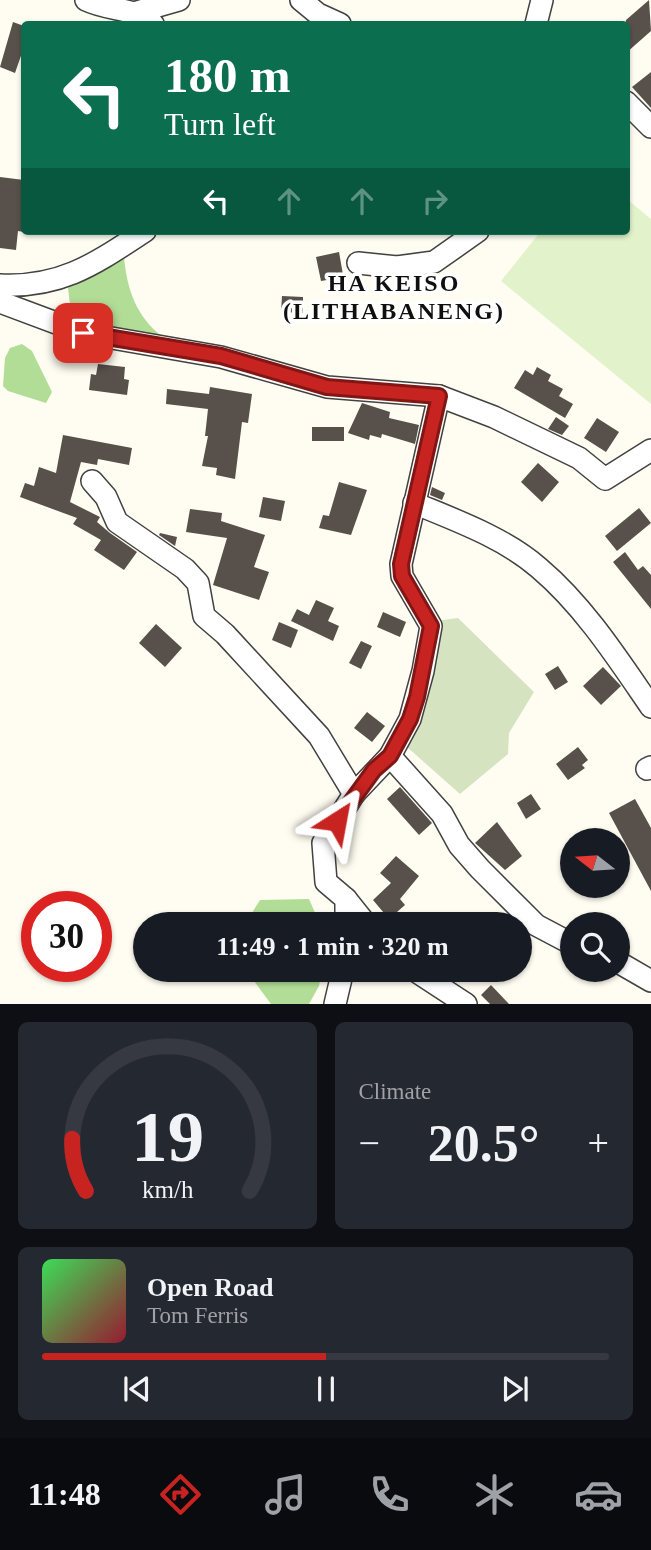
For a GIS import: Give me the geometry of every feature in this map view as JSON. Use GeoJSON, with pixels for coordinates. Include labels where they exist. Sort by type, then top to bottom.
{"type":"FeatureCollection","features":[{"type":"Feature","properties":{"kind":"street"},"geometry":{"type":"LineString","coordinates":[[86,0],[101,7],[145,18],[179,0]]}},
{"type":"Feature","properties":{"kind":"street"},"geometry":{"type":"LineString","coordinates":[[309,8],[334,21]]}},
{"type":"Feature","properties":{"kind":"street"},"geometry":{"type":"LineString","coordinates":[[630,106],[651,127]]}},
{"type":"Feature","properties":{"kind":"street"},"geometry":{"type":"LineString","coordinates":[[0,285],[23,286],[67,277],[86,269],[139,235]]}},
{"type":"Feature","properties":{"kind":"street"},"geometry":{"type":"LineString","coordinates":[[358,262],[397,267],[434,262],[472,235]]}},
{"type":"Feature","properties":{"kind":"street"},"geometry":{"type":"LineString","coordinates":[[0,302],[83,333],[221,356],[327,387],[439,396],[494,417],[579,458],[605,479],[651,450]]}},
{"type":"Feature","properties":{"kind":"street"},"geometry":{"type":"LineString","coordinates":[[356,912],[326,882],[323,843],[354,794],[390,756],[410,719],[417,697],[431,626],[402,576],[401,564],[439,396]]}},
{"type":"Feature","properties":{"kind":"street"},"geometry":{"type":"LineString","coordinates":[[92,481],[107,496],[117,522],[185,569],[198,583],[204,616],[225,634],[319,736],[354,794]]}},
{"type":"Feature","properties":{"kind":"street"},"geometry":{"type":"LineString","coordinates":[[414,503],[460,522],[538,566],[573,602],[651,706]]}},
{"type":"Feature","properties":{"kind":"street"},"geometry":{"type":"LineString","coordinates":[[390,756],[442,814],[459,845],[480,869],[536,925],[560,938]]}},
{"type":"Feature","properties":{"kind":"street"},"geometry":{"type":"LineString","coordinates":[[346,899],[346,912]]}},
{"type":"Feature","properties":{"kind":"street"},"geometry":{"type":"LineString","coordinates":[[630,969],[651,981]]}},
{"type":"Feature","properties":{"kind":"street"},"geometry":{"type":"LineString","coordinates":[[335,1004],[340,982]]}},
{"type":"Feature","properties":{"kind":"street"},"geometry":{"type":"LineString","coordinates":[[433,982],[467,1004]]}},
{"type":"Feature","properties":{"kind":"green space"},"geometry":{"type":"Polygon","coordinates":[[[630,202],[651,219],[651,404],[501,281],[538,235],[630,235],[630,202]]]}},
{"type":"Feature","properties":{"kind":"green space"},"geometry":{"type":"Polygon","coordinates":[[[124,257],[134,302],[146,321],[163,337],[79,325],[70,305],[68,288],[76,279],[124,257]]]}},
{"type":"Feature","properties":{"kind":"green space"},"geometry":{"type":"Polygon","coordinates":[[[22,344],[32,351],[52,392],[46,403],[8,391],[3,386],[5,358],[10,348],[22,344]]]}},
{"type":"Feature","properties":{"kind":"green space"},"geometry":{"type":"Polygon","coordinates":[[[458,618],[534,692],[509,733],[508,754],[460,794],[407,747],[428,694],[435,621],[458,618]]]}},
{"type":"Feature","properties":{"kind":"green space"},"geometry":{"type":"Polygon","coordinates":[[[309,899],[315,912],[252,912],[260,900],[309,899]]]}},
{"type":"Feature","properties":{"kind":"green space"},"geometry":{"type":"Polygon","coordinates":[[[255,982],[320,982],[309,1004],[271,1004],[255,982]]]}},
{"type":"Feature","properties":{"kind":"building"},"geometry":{"type":"Polygon","coordinates":[[[649,0],[651,31],[630,49],[630,21],[626,20],[649,0]]]}},
{"type":"Feature","properties":{"kind":"building"},"geometry":{"type":"Polygon","coordinates":[[[13,22],[21,25],[21,56],[15,73],[0,67],[13,22]]]}},
{"type":"Feature","properties":{"kind":"building"},"geometry":{"type":"Polygon","coordinates":[[[651,72],[651,108],[632,87],[651,72]]]}},
{"type":"Feature","properties":{"kind":"building"},"geometry":{"type":"Polygon","coordinates":[[[0,177],[21,180],[21,232],[18,231],[16,250],[0,248],[0,177]]]}},
{"type":"Feature","properties":{"kind":"building"},"geometry":{"type":"Polygon","coordinates":[[[339,252],[345,286],[329,289],[327,280],[321,281],[316,257],[339,252]]]}},
{"type":"Feature","properties":{"kind":"building"},"geometry":{"type":"Polygon","coordinates":[[[282,296],[303,297],[303,313],[281,312],[282,296]]]}},
{"type":"Feature","properties":{"kind":"building"},"geometry":{"type":"Polygon","coordinates":[[[98,364],[125,367],[124,379],[129,380],[127,395],[89,390],[91,374],[96,375],[98,364]]]}},
{"type":"Feature","properties":{"kind":"building"},"geometry":{"type":"Polygon","coordinates":[[[537,367],[551,375],[548,381],[563,389],[559,396],[573,404],[565,418],[514,388],[525,370],[533,375],[537,367]]]}},
{"type":"Feature","properties":{"kind":"building"},"geometry":{"type":"Polygon","coordinates":[[[210,387],[252,394],[248,423],[242,422],[235,479],[216,475],[217,468],[202,466],[208,436],[205,436],[208,409],[166,404],[167,389],[209,394],[210,387]]]}},
{"type":"Feature","properties":{"kind":"building"},"geometry":{"type":"Polygon","coordinates":[[[362,403],[390,412],[389,418],[419,425],[415,444],[382,434],[381,438],[370,435],[369,440],[348,433],[362,403]]]}},
{"type":"Feature","properties":{"kind":"building"},"geometry":{"type":"Polygon","coordinates":[[[556,417],[569,426],[562,435],[548,429],[556,417]]]}},
{"type":"Feature","properties":{"kind":"building"},"geometry":{"type":"Polygon","coordinates":[[[597,418],[619,432],[606,452],[584,438],[597,418]]]}},
{"type":"Feature","properties":{"kind":"building"},"geometry":{"type":"Polygon","coordinates":[[[312,427],[344,427],[344,441],[312,441],[312,427]]]}},
{"type":"Feature","properties":{"kind":"building"},"geometry":{"type":"Polygon","coordinates":[[[63,435],[132,448],[129,465],[98,459],[97,465],[81,462],[70,502],[100,517],[97,522],[137,552],[124,570],[94,550],[101,540],[73,524],[77,518],[20,497],[25,483],[34,486],[39,467],[56,473],[63,435]]]}},
{"type":"Feature","properties":{"kind":"building"},"geometry":{"type":"Polygon","coordinates":[[[538,463],[559,482],[542,502],[521,482],[538,463]]]}},
{"type":"Feature","properties":{"kind":"building"},"geometry":{"type":"Polygon","coordinates":[[[339,482],[367,490],[351,535],[319,528],[323,515],[329,516],[339,482]]]}},
{"type":"Feature","properties":{"kind":"building"},"geometry":{"type":"Polygon","coordinates":[[[432,487],[445,493],[442,500],[430,495],[432,487]]]}},
{"type":"Feature","properties":{"kind":"building"},"geometry":{"type":"Polygon","coordinates":[[[263,497],[285,501],[281,521],[259,517],[263,497]]]}},
{"type":"Feature","properties":{"kind":"building"},"geometry":{"type":"Polygon","coordinates":[[[639,508],[651,523],[617,551],[605,536],[639,508]]]}},
{"type":"Feature","properties":{"kind":"building"},"geometry":{"type":"Polygon","coordinates":[[[190,509],[222,513],[221,521],[265,535],[254,567],[269,572],[259,600],[213,585],[227,538],[186,532],[190,509]]]}},
{"type":"Feature","properties":{"kind":"building"},"geometry":{"type":"Polygon","coordinates":[[[159,535],[177,537],[175,546],[159,535]]]}},
{"type":"Feature","properties":{"kind":"building"},"geometry":{"type":"Polygon","coordinates":[[[625,552],[638,570],[643,566],[651,575],[651,609],[613,562],[625,552]]]}},
{"type":"Feature","properties":{"kind":"building"},"geometry":{"type":"Polygon","coordinates":[[[316,600],[334,608],[328,621],[339,626],[333,641],[291,621],[297,609],[309,615],[316,600]]]}},
{"type":"Feature","properties":{"kind":"building"},"geometry":{"type":"Polygon","coordinates":[[[383,612],[406,622],[400,637],[377,627],[383,612]]]}},
{"type":"Feature","properties":{"kind":"building"},"geometry":{"type":"Polygon","coordinates":[[[279,622],[298,630],[291,648],[272,640],[279,622]]]}},
{"type":"Feature","properties":{"kind":"building"},"geometry":{"type":"Polygon","coordinates":[[[156,624],[182,648],[165,667],[139,643],[156,624]]]}},
{"type":"Feature","properties":{"kind":"building"},"geometry":{"type":"Polygon","coordinates":[[[361,641],[372,646],[361,669],[349,663],[361,641]]]}},
{"type":"Feature","properties":{"kind":"building"},"geometry":{"type":"Polygon","coordinates":[[[558,666],[568,682],[555,690],[545,674],[558,666]]]}},
{"type":"Feature","properties":{"kind":"building"},"geometry":{"type":"Polygon","coordinates":[[[603,667],[621,686],[601,705],[583,686],[603,667]]]}},
{"type":"Feature","properties":{"kind":"building"},"geometry":{"type":"Polygon","coordinates":[[[367,712],[385,726],[372,742],[354,728],[367,712]]]}},
{"type":"Feature","properties":{"kind":"building"},"geometry":{"type":"Polygon","coordinates":[[[578,747],[588,760],[582,765],[585,768],[568,780],[556,764],[578,747]]]}},
{"type":"Feature","properties":{"kind":"building"},"geometry":{"type":"Polygon","coordinates":[[[400,787],[432,823],[419,835],[387,799],[400,787]]]}},
{"type":"Feature","properties":{"kind":"building"},"geometry":{"type":"Polygon","coordinates":[[[531,794],[541,809],[526,819],[517,803],[531,794]]]}},
{"type":"Feature","properties":{"kind":"building"},"geometry":{"type":"Polygon","coordinates":[[[635,799],[651,828],[651,891],[630,852],[630,828],[617,828],[609,813],[635,799]]]}},
{"type":"Feature","properties":{"kind":"building"},"geometry":{"type":"Polygon","coordinates":[[[497,822],[522,856],[505,870],[475,843],[497,822]]]}},
{"type":"Feature","properties":{"kind":"building"},"geometry":{"type":"Polygon","coordinates":[[[396,856],[419,876],[400,899],[405,905],[397,912],[383,912],[373,900],[391,883],[380,873],[396,856]]]}},
{"type":"Feature","properties":{"kind":"building"},"geometry":{"type":"Polygon","coordinates":[[[491,985],[509,1004],[490,1004],[481,995],[491,985]]]}},
{"type":"Feature","properties":{"kind":"district","name":"HA KEISO (LITHABANENG)"},"geometry":{"type":"Point","coordinates":[394,297]}},
{"type":"Feature","properties":{"kind":"route"},"geometry":{"type":"LineString","coordinates":[[83,333],[221,356],[327,387],[439,396],[401,564],[402,576],[431,626],[417,697],[410,719],[390,756],[354,794],[337,821]]}}]}
